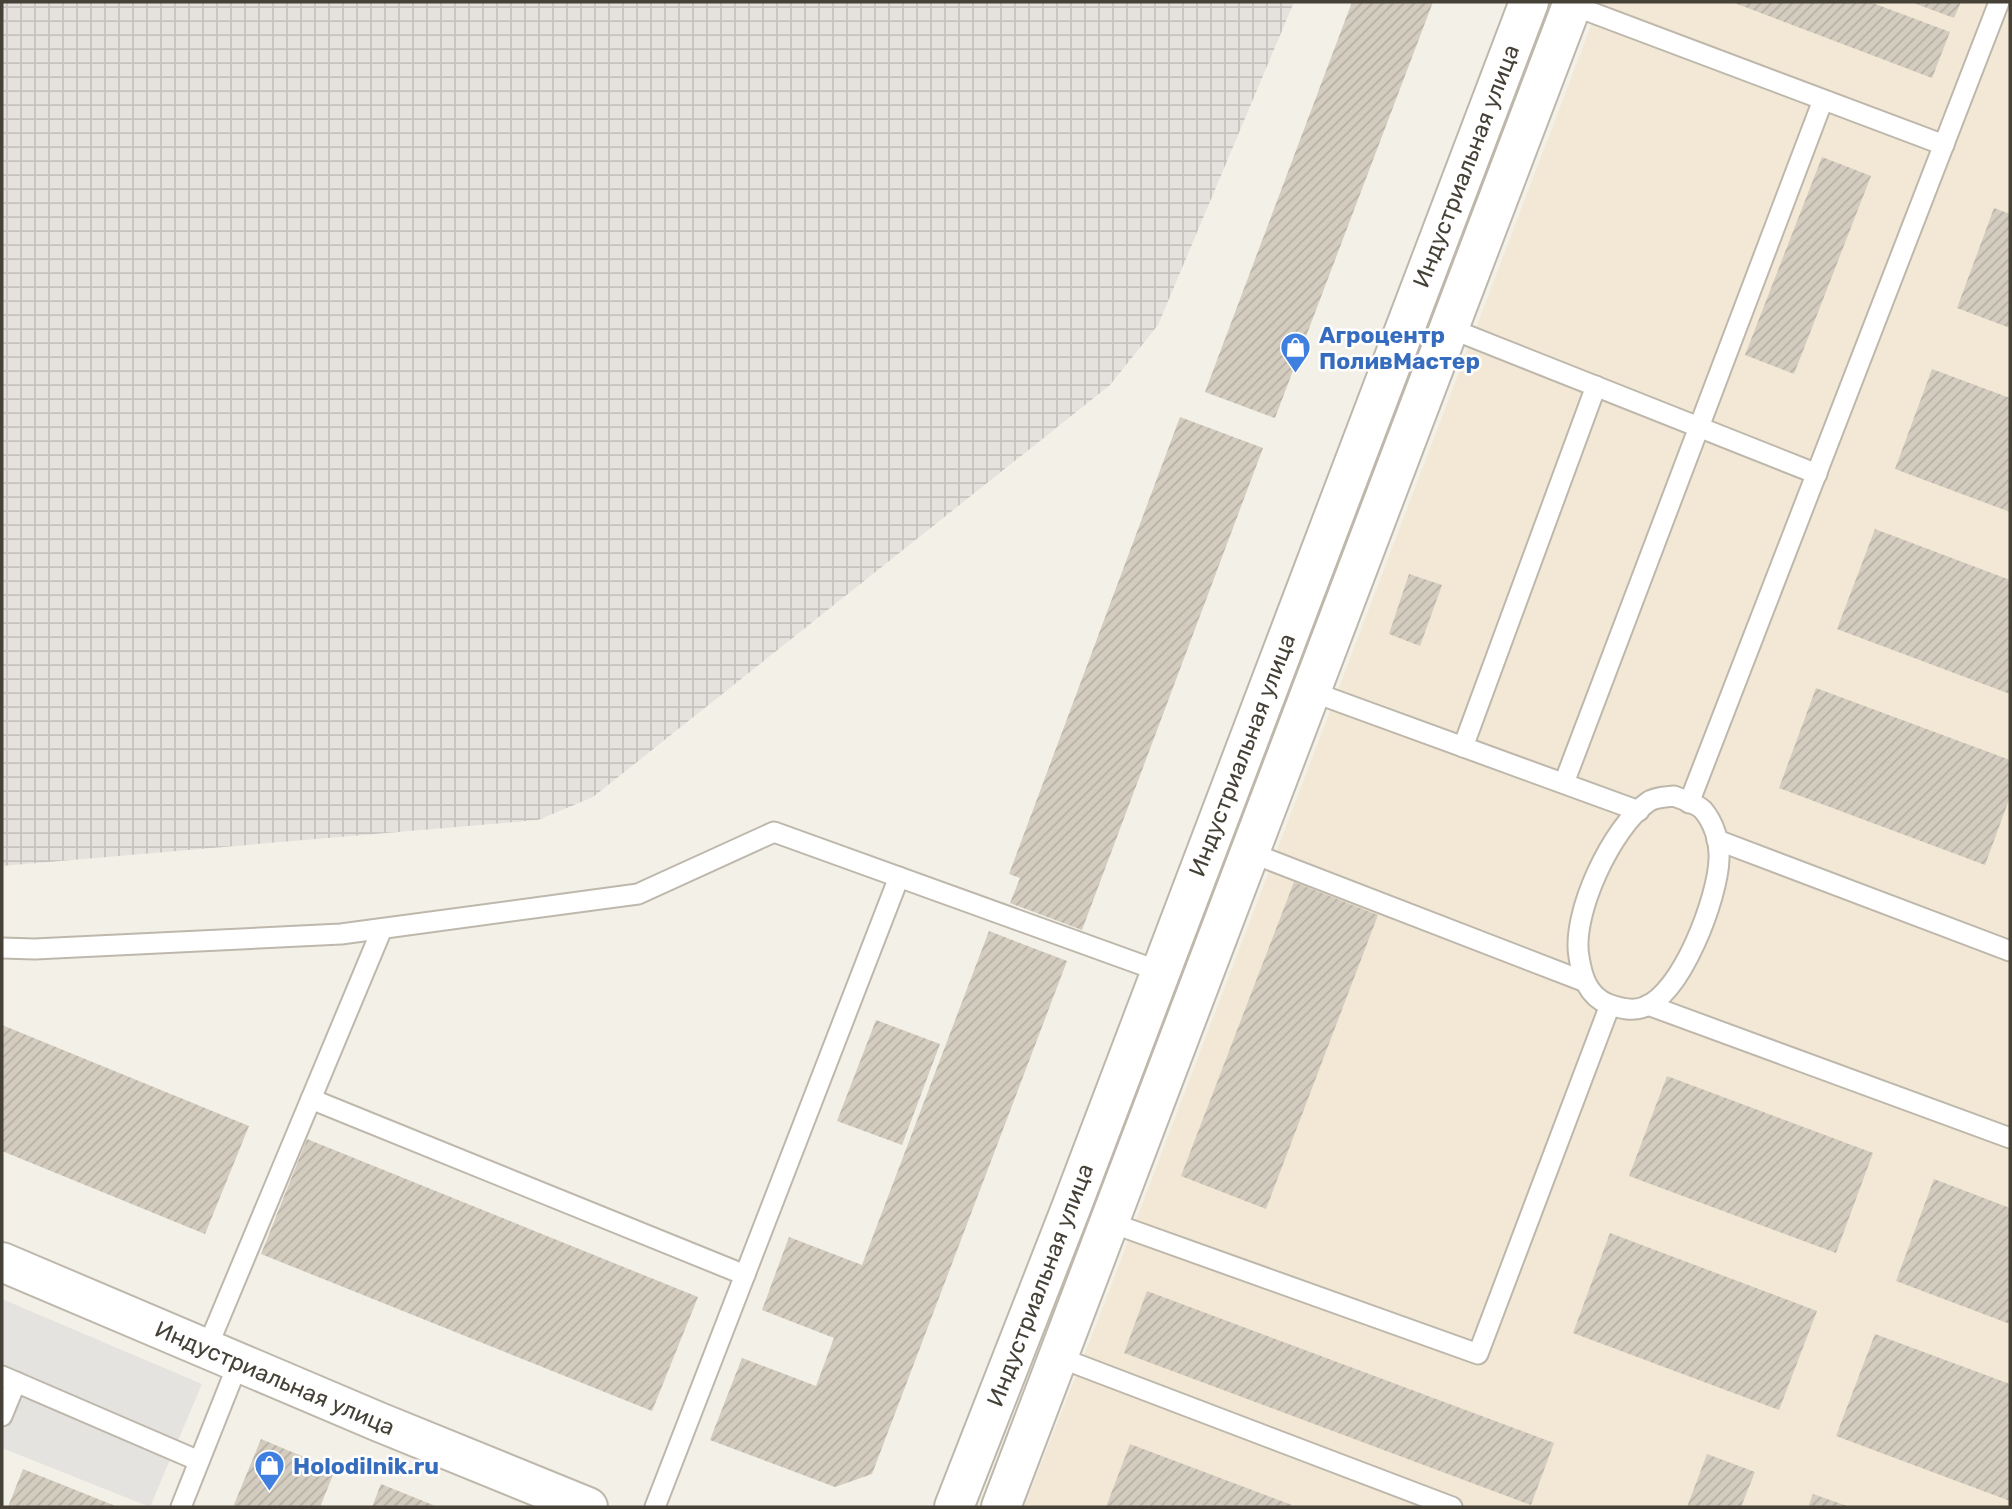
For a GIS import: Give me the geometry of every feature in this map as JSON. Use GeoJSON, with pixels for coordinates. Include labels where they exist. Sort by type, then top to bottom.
{"type":"FeatureCollection","features":[{"type":"Feature","properties":{"kind":"street","name":"Индустриальная улица"},"geometry":{"type":"LineString","coordinates":[[954,1507],[1066,1221],[1529,2]]}},
{"type":"Feature","properties":{"kind":"street","name":"Индустриальная улица"},"geometry":{"type":"LineString","coordinates":[[1001,1507],[1449,328],[1569,3]]}},
{"type":"Feature","properties":{"kind":"street"},"geometry":{"type":"LineString","coordinates":[[1272,676],[1310,691]]}},
{"type":"Feature","properties":{"kind":"street"},"geometry":{"type":"LineString","coordinates":[[1210,838],[1249,852]]}},
{"type":"Feature","properties":{"kind":"street","name":"Индустриальная улица"},"geometry":{"type":"LineString","coordinates":[[2,1262],[575,1502],[603,1507]]}},
{"type":"Feature","properties":{"kind":"lane"},"geometry":{"type":"LineString","coordinates":[[1689,803],[1999,2]]}},
{"type":"Feature","properties":{"kind":"lane"},"geometry":{"type":"LineString","coordinates":[[1569,3],[1944,145]]}},
{"type":"Feature","properties":{"kind":"lane"},"geometry":{"type":"LineString","coordinates":[[1564,783],[1823,100]]}},
{"type":"Feature","properties":{"kind":"lane"},"geometry":{"type":"LineString","coordinates":[[1449,328],[1817,474]]}},
{"type":"Feature","properties":{"kind":"lane"},"geometry":{"type":"LineString","coordinates":[[1463,747],[1596,386]]}},
{"type":"Feature","properties":{"kind":"lane"},"geometry":{"type":"LineString","coordinates":[[1310,691],[1639,811]]}},
{"type":"Feature","properties":{"kind":"lane"},"geometry":{"type":"LineString","coordinates":[[1249,852],[1583,981],[1601,1001],[1622,1010],[1648,1005],[1667,989],[1703,926],[1716,881],[1719,858],[1715,828],[1701,808],[1674,796],[1650,800],[1625,824],[1598,868],[1583,909],[1577,950],[1583,981]]}},
{"type":"Feature","properties":{"kind":"lane"},"geometry":{"type":"LineString","coordinates":[[2,948],[35,949],[341,934],[638,894],[774,832],[1159,971]]}},
{"type":"Feature","properties":{"kind":"lane"},"geometry":{"type":"LineString","coordinates":[[1717,840],[2010,951]]}},
{"type":"Feature","properties":{"kind":"lane"},"geometry":{"type":"LineString","coordinates":[[655,1507],[899,877]]}},
{"type":"Feature","properties":{"kind":"lane"},"geometry":{"type":"LineString","coordinates":[[181,1507],[199,1461],[223,1355],[311,1099],[382,929]]}},
{"type":"Feature","properties":{"kind":"lane"},"geometry":{"type":"LineString","coordinates":[[1109,1222],[1478,1354],[1610,1005]]}},
{"type":"Feature","properties":{"kind":"lane"},"geometry":{"type":"LineString","coordinates":[[1648,1005],[2010,1138]]}},
{"type":"Feature","properties":{"kind":"lane"},"geometry":{"type":"LineString","coordinates":[[311,1099],[746,1275]]}},
{"type":"Feature","properties":{"kind":"lane"},"geometry":{"type":"LineString","coordinates":[[1058,1357],[1452,1507]]}},
{"type":"Feature","properties":{"kind":"lane"},"geometry":{"type":"LineString","coordinates":[[2,1416],[9,1380],[199,1461]]}},
{"type":"Feature","properties":{"kind":"shaded area"},"geometry":{"type":"Polygon","coordinates":[[[2,2],[1294,2],[1158,325],[1110,385],[593,797],[538,820],[2,866],[2,2]]]}},
{"type":"Feature","properties":{"kind":"shaded area"},"geometry":{"type":"Polygon","coordinates":[[[1600,2],[2010,2],[2010,1507],[1024,1507],[1098,1320],[1600,2]]]}},
{"type":"Feature","properties":{"kind":"shaded area"},"geometry":{"type":"Polygon","coordinates":[[[2,1299],[202,1384],[150,1507],[2,1448],[2,1299]]]}},
{"type":"Feature","properties":{"kind":"building"},"geometry":{"type":"Polygon","coordinates":[[[1352,2],[1433,2],[1275,418],[1205,392],[1352,2]]]}},
{"type":"Feature","properties":{"kind":"building"},"geometry":{"type":"Polygon","coordinates":[[[1732,2],[1870,2],[1950,32],[1932,78],[1732,2]]]}},
{"type":"Feature","properties":{"kind":"building"},"geometry":{"type":"Polygon","coordinates":[[[1911,2],[1961,2],[1954,18],[1911,2]]]}},
{"type":"Feature","properties":{"kind":"building"},"geometry":{"type":"Polygon","coordinates":[[[1822,157],[1871,176],[1794,374],[1745,355],[1822,157]]]}},
{"type":"Feature","properties":{"kind":"building"},"geometry":{"type":"Polygon","coordinates":[[[1994,208],[2010,214],[2010,328],[1957,308],[1994,208]]]}},
{"type":"Feature","properties":{"kind":"building"},"geometry":{"type":"Polygon","coordinates":[[[1932,369],[2010,398],[2010,512],[1895,469],[1932,369]]]}},
{"type":"Feature","properties":{"kind":"building"},"geometry":{"type":"Polygon","coordinates":[[[1180,417],[1263,448],[1082,930],[1010,903],[1020,878],[1009,874],[1180,417]]]}},
{"type":"Feature","properties":{"kind":"building"},"geometry":{"type":"Polygon","coordinates":[[[1875,529],[2010,580],[2010,694],[1837,629],[1875,529]]]}},
{"type":"Feature","properties":{"kind":"building"},"geometry":{"type":"Polygon","coordinates":[[[1409,574],[1442,585],[1420,646],[1389,634],[1409,574]]]}},
{"type":"Feature","properties":{"kind":"building"},"geometry":{"type":"Polygon","coordinates":[[[1816,688],[2010,760],[2010,797],[1985,865],[1779,788],[1816,688]]]}},
{"type":"Feature","properties":{"kind":"building"},"geometry":{"type":"Polygon","coordinates":[[[1294,882],[1378,915],[1266,1209],[1181,1176],[1294,882]]]}},
{"type":"Feature","properties":{"kind":"building"},"geometry":{"type":"Polygon","coordinates":[[[989,931],[1067,961],[872,1474],[835,1487],[710,1440],[742,1358],[816,1386],[834,1338],[762,1310],[789,1237],[862,1265],[989,931]]]}},
{"type":"Feature","properties":{"kind":"building"},"geometry":{"type":"Polygon","coordinates":[[[876,1020],[940,1044],[902,1145],[837,1121],[876,1020]]]}},
{"type":"Feature","properties":{"kind":"building"},"geometry":{"type":"Polygon","coordinates":[[[2,1025],[249,1126],[205,1234],[2,1151],[2,1025]]]}},
{"type":"Feature","properties":{"kind":"building"},"geometry":{"type":"Polygon","coordinates":[[[1667,1076],[1873,1153],[1836,1253],[1629,1176],[1667,1076]]]}},
{"type":"Feature","properties":{"kind":"building"},"geometry":{"type":"Polygon","coordinates":[[[307,1139],[698,1297],[652,1411],[261,1254],[307,1139]]]}},
{"type":"Feature","properties":{"kind":"building"},"geometry":{"type":"Polygon","coordinates":[[[1934,1179],[2010,1208],[2010,1324],[1896,1281],[1934,1179]]]}},
{"type":"Feature","properties":{"kind":"building"},"geometry":{"type":"Polygon","coordinates":[[[1610,1233],[1817,1311],[1779,1410],[1573,1333],[1610,1233]]]}},
{"type":"Feature","properties":{"kind":"building"},"geometry":{"type":"Polygon","coordinates":[[[1147,1291],[1554,1443],[1531,1505],[1124,1353],[1147,1291]]]}},
{"type":"Feature","properties":{"kind":"building"},"geometry":{"type":"Polygon","coordinates":[[[1875,1334],[2010,1384],[2010,1501],[1836,1436],[1875,1334]]]}},
{"type":"Feature","properties":{"kind":"building"},"geometry":{"type":"Polygon","coordinates":[[[261,1439],[335,1470],[320,1507],[233,1507],[261,1439]]]}},
{"type":"Feature","properties":{"kind":"building"},"geometry":{"type":"Polygon","coordinates":[[[1130,1444],[1292,1505],[1106,1507],[1130,1444]]]}},
{"type":"Feature","properties":{"kind":"building"},"geometry":{"type":"Polygon","coordinates":[[[1707,1454],[1755,1472],[1741,1507],[1687,1507],[1707,1454]]]}},
{"type":"Feature","properties":{"kind":"building"},"geometry":{"type":"Polygon","coordinates":[[[23,1469],[118,1507],[8,1507],[23,1469]]]}},
{"type":"Feature","properties":{"kind":"building"},"geometry":{"type":"Polygon","coordinates":[[[381,1484],[438,1507],[372,1507],[381,1484]]]}},
{"type":"Feature","properties":{"kind":"building"},"geometry":{"type":"Polygon","coordinates":[[[1813,1494],[1850,1507],[1808,1507],[1813,1494]]]}},
{"type":"Feature","properties":{"kind":"place","name":"Агроцентр ПоливМастер"},"geometry":{"type":"Point","coordinates":[1296,375]}},
{"type":"Feature","properties":{"kind":"place","name":"Holodilnik.ru"},"geometry":{"type":"Point","coordinates":[270,1493]}}]}
